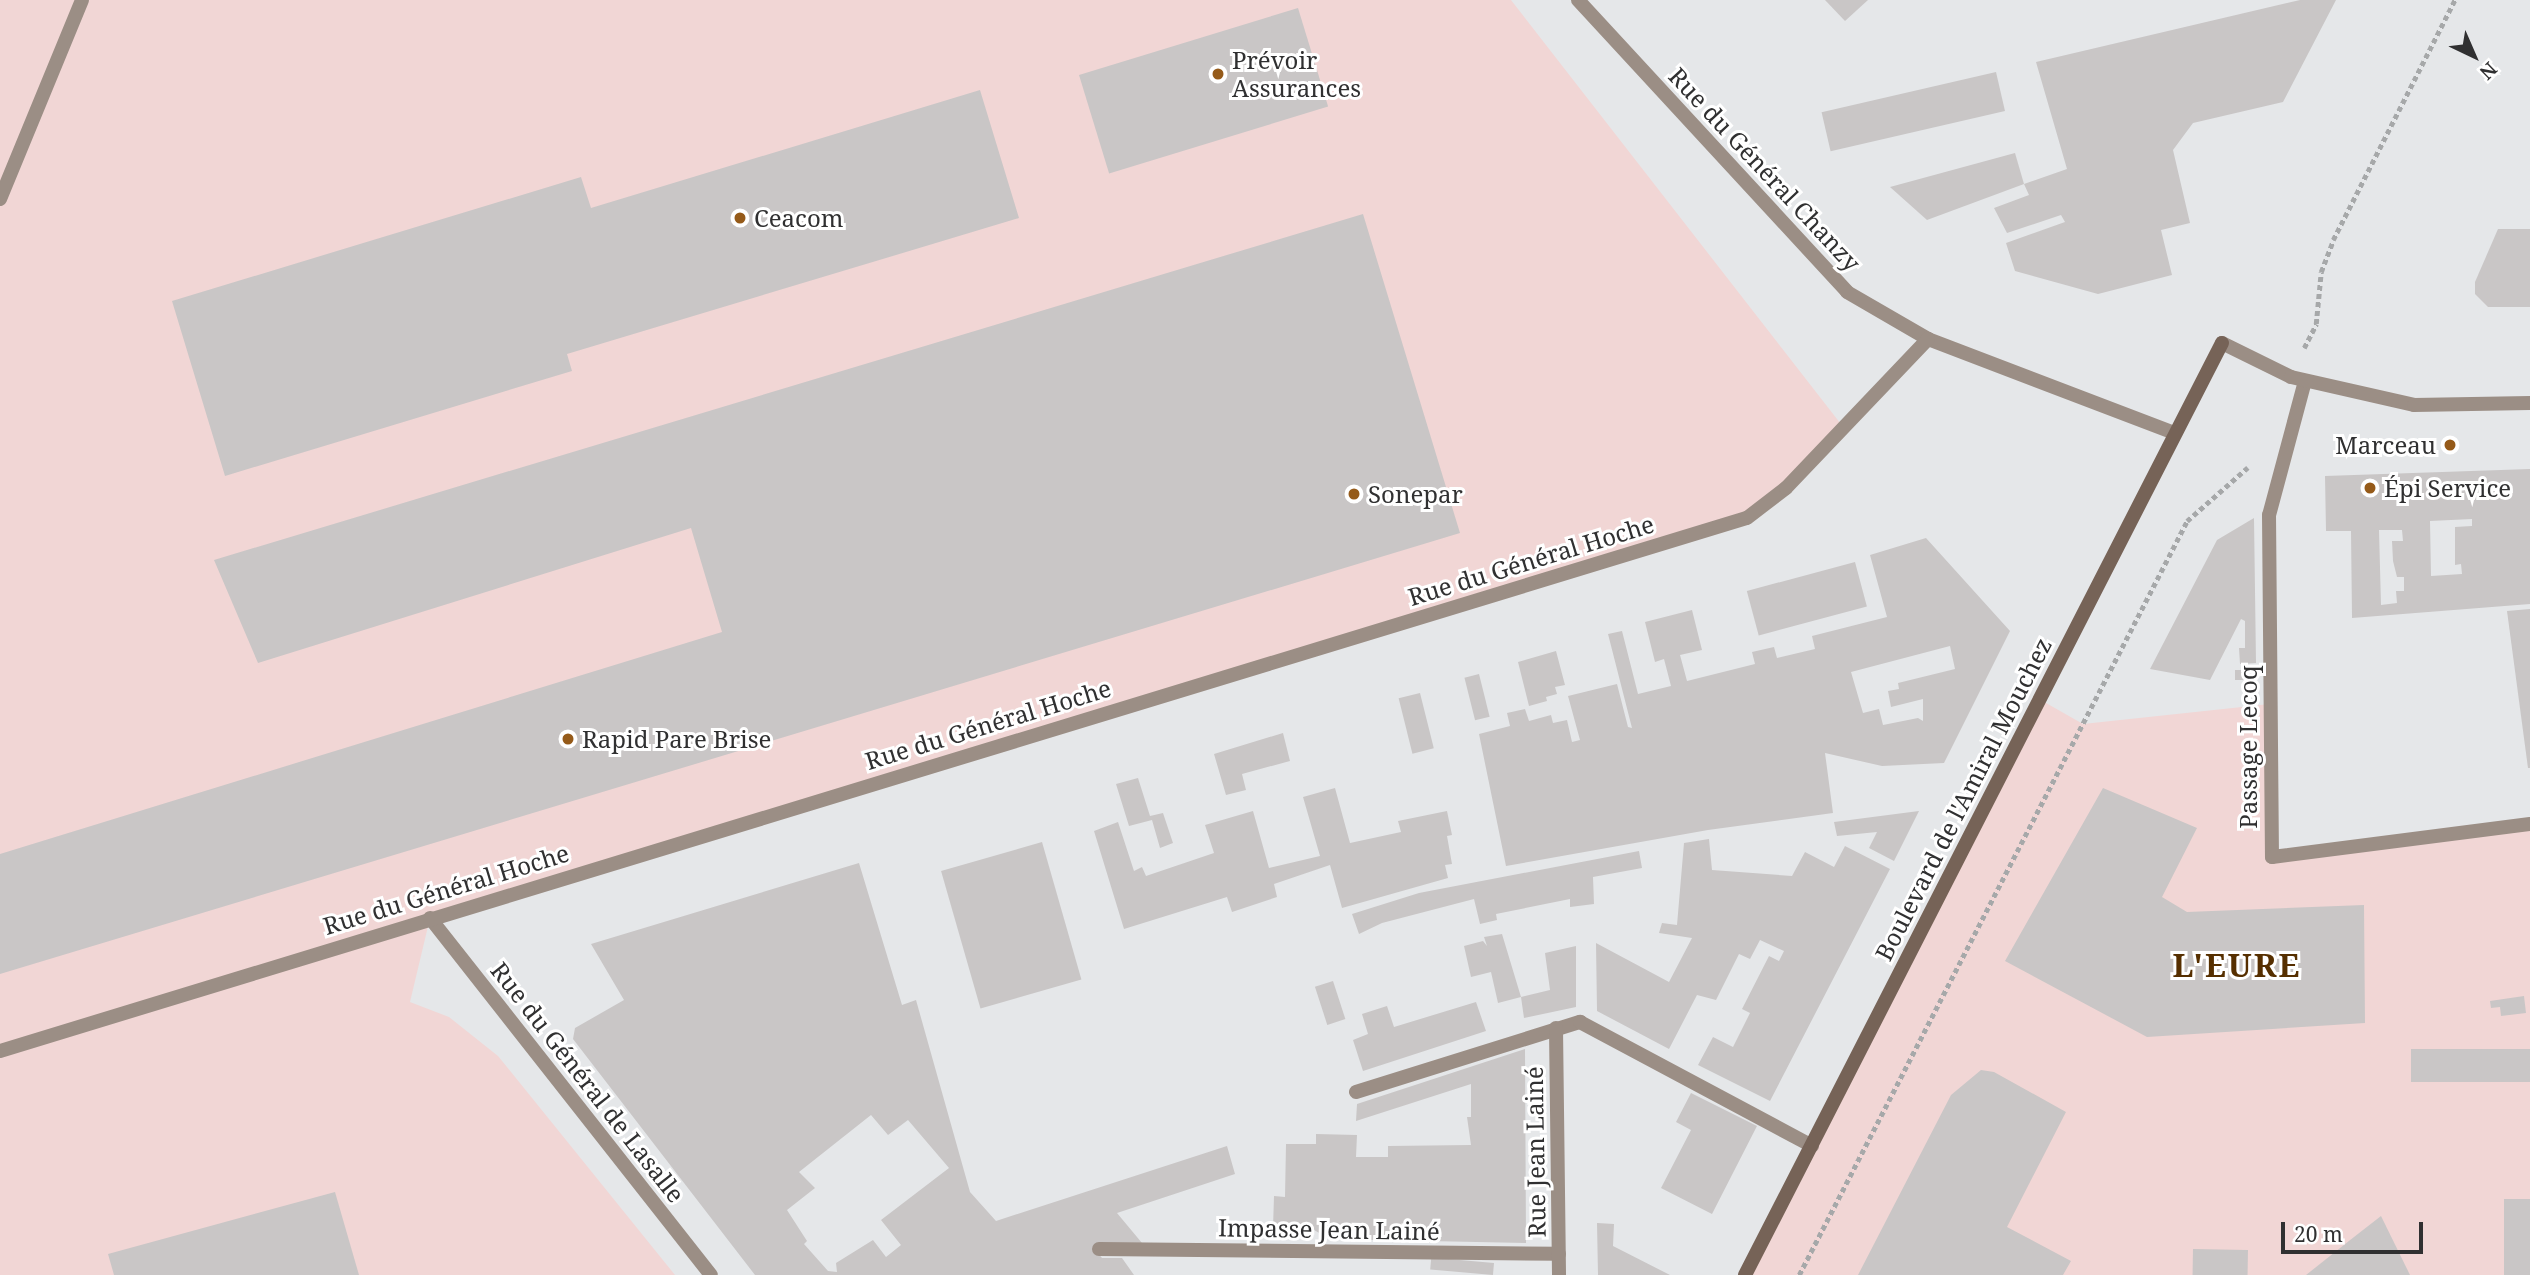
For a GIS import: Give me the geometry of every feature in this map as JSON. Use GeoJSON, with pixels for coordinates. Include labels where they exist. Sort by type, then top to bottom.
{"type":"FeatureCollection","features":[{"type":"Feature","properties":{"kind":"main road","name":"Boulevard de l'Amiral Mouchez"},"geometry":{"type":"LineString","coordinates":[[1745,1275],[2222,343]]}},
{"type":"Feature","properties":{"kind":"street"},"geometry":{"type":"LineString","coordinates":[[0,199],[82,0]]}},
{"type":"Feature","properties":{"kind":"street","name":"Rue du Général Chanzy"},"geometry":{"type":"LineString","coordinates":[[1578,0],[1847,292],[1928,339],[2174,433]]}},
{"type":"Feature","properties":{"kind":"street","name":"Rue du Général Hoche"},"geometry":{"type":"LineString","coordinates":[[0,1051],[1747,518],[1786,488],[1928,339]]}},
{"type":"Feature","properties":{"kind":"street"},"geometry":{"type":"LineString","coordinates":[[2222,343],[2305,382],[2414,405],[2530,403]]}},
{"type":"Feature","properties":{"kind":"street","name":"Passage Lecoq"},"geometry":{"type":"LineString","coordinates":[[2305,382],[2269,515],[2272,857],[2530,824]]}},
{"type":"Feature","properties":{"kind":"street","name":"Rue du Général de Lasalle"},"geometry":{"type":"LineString","coordinates":[[430,918],[711,1275]]}},
{"type":"Feature","properties":{"kind":"street"},"geometry":{"type":"LineString","coordinates":[[1356,1092],[1580,1022],[1812,1146]]}},
{"type":"Feature","properties":{"kind":"street","name":"Rue Jean Lainé"},"geometry":{"type":"LineString","coordinates":[[1556,1028],[1559,1275]]}},
{"type":"Feature","properties":{"kind":"street","name":"Impasse Jean Lainé"},"geometry":{"type":"LineString","coordinates":[[1099,1249],[1559,1254]]}},
{"type":"Feature","properties":{"kind":"path"},"geometry":{"type":"LineString","coordinates":[[2316,324],[2321,272],[2333,240],[2455,0]]}},
{"type":"Feature","properties":{"kind":"path"},"geometry":{"type":"LineString","coordinates":[[1799,1275],[2187,521],[2252,464]]}},
{"type":"Feature","properties":{"kind":"shaded area"},"geometry":{"type":"Polygon","coordinates":[[[0,0],[1511,0],[1844,428],[1747,518],[430,918],[410,1002],[449,1017],[498,1056],[675,1275],[0,1275],[0,0]]]}},
{"type":"Feature","properties":{"kind":"shaded area"},"geometry":{"type":"Polygon","coordinates":[[[2039,699],[2083,724],[2270,704],[2272,856],[2530,824],[2530,1275],[1746,1275],[2039,699]]]}},
{"type":"Feature","properties":{"kind":"building"},"geometry":{"type":"Polygon","coordinates":[[[1825,0],[1868,0],[1845,21],[1825,0]]]}},
{"type":"Feature","properties":{"kind":"building"},"geometry":{"type":"Polygon","coordinates":[[[2300,0],[2336,0],[2283,102],[2193,123],[2173,150],[2190,223],[2161,230],[2172,275],[2098,294],[2015,271],[2006,243],[2065,222],[2061,215],[2007,233],[1994,208],[2029,195],[2024,184],[2067,169],[2036,62],[2300,0]]]}},
{"type":"Feature","properties":{"kind":"building"},"geometry":{"type":"Polygon","coordinates":[[[1298,8],[1328,106],[1109,173],[1079,75],[1298,8]]]}},
{"type":"Feature","properties":{"kind":"building"},"geometry":{"type":"Polygon","coordinates":[[[1996,72],[2005,111],[1831,151],[1822,112],[1996,72]]]}},
{"type":"Feature","properties":{"kind":"building"},"geometry":{"type":"Polygon","coordinates":[[[980,90],[1019,218],[567,354],[572,371],[225,476],[172,301],[581,177],[591,208],[980,90]]]}},
{"type":"Feature","properties":{"kind":"building"},"geometry":{"type":"Polygon","coordinates":[[[2015,153],[2024,184],[1927,220],[1890,187],[2015,153]]]}},
{"type":"Feature","properties":{"kind":"building"},"geometry":{"type":"Polygon","coordinates":[[[1363,214],[1460,533],[0,974],[0,854],[722,632],[691,528],[258,663],[214,560],[1363,214]]]}},
{"type":"Feature","properties":{"kind":"building"},"geometry":{"type":"Polygon","coordinates":[[[2498,229],[2530,229],[2530,307],[2488,307],[2475,294],[2475,282],[2498,229]]]}},
{"type":"Feature","properties":{"kind":"building"},"geometry":{"type":"Polygon","coordinates":[[[2530,469],[2530,604],[2352,618],[2351,531],[2326,531],[2325,476],[2530,469]],[[2472,519],[2430,521],[2431,576],[2462,574],[2461,564],[2455,565],[2455,527],[2472,526],[2472,519]],[[2379,530],[2381,605],[2397,603],[2396,591],[2404,591],[2404,577],[2397,577],[2392,541],[2403,541],[2402,530],[2379,530]]]}},
{"type":"Feature","properties":{"kind":"building"},"geometry":{"type":"Polygon","coordinates":[[[2254,518],[2256,663],[2240,664],[2239,648],[2245,648],[2245,621],[2241,619],[2210,680],[2150,669],[2217,540],[2254,518]]]}},
{"type":"Feature","properties":{"kind":"building"},"geometry":{"type":"Polygon","coordinates":[[[1926,538],[2010,631],[1944,763],[1882,766],[1825,753],[1833,813],[1708,830],[1506,866],[1479,734],[1510,726],[1507,713],[1525,709],[1529,721],[1551,715],[1553,723],[1567,720],[1572,742],[1580,740],[1568,696],[1617,684],[1628,727],[1632,728],[1608,634],[1622,631],[1638,694],[1671,686],[1664,659],[1655,662],[1645,622],[1692,610],[1702,650],[1680,655],[1687,681],[1755,664],[1752,652],[1774,647],[1777,658],[1815,649],[1812,636],[1887,617],[1870,555],[1926,538]],[[1950,646],[1851,672],[1863,713],[1879,709],[1883,725],[1918,718],[1923,721],[1923,699],[1891,707],[1888,691],[1899,689],[1898,683],[1955,669],[1950,646]]]}},
{"type":"Feature","properties":{"kind":"building"},"geometry":{"type":"Polygon","coordinates":[[[1855,562],[1867,606],[1759,635],[1747,591],[1855,562]]]}},
{"type":"Feature","properties":{"kind":"building"},"geometry":{"type":"Polygon","coordinates":[[[2530,609],[2530,768],[2528,768],[2507,611],[2530,609]]]}},
{"type":"Feature","properties":{"kind":"building"},"geometry":{"type":"Polygon","coordinates":[[[1556,651],[1565,685],[1555,687],[1557,694],[1546,697],[1547,701],[1529,706],[1518,662],[1556,651]]]}},
{"type":"Feature","properties":{"kind":"building"},"geometry":{"type":"Polygon","coordinates":[[[2235,670],[2257,670],[2257,680],[2235,680],[2235,670]]]}},
{"type":"Feature","properties":{"kind":"building"},"geometry":{"type":"Polygon","coordinates":[[[1479,674],[1490,717],[1475,720],[1464,678],[1479,674]]]}},
{"type":"Feature","properties":{"kind":"building"},"geometry":{"type":"Polygon","coordinates":[[[1420,693],[1434,748],[1412,754],[1399,698],[1420,693]]]}},
{"type":"Feature","properties":{"kind":"building"},"geometry":{"type":"Polygon","coordinates":[[[1283,733],[1290,761],[1242,774],[1246,790],[1226,795],[1214,754],[1283,733]]]}},
{"type":"Feature","properties":{"kind":"building"},"geometry":{"type":"Polygon","coordinates":[[[1138,778],[1150,816],[1163,813],[1173,843],[1160,848],[1152,820],[1129,826],[1116,784],[1138,778]]]}},
{"type":"Feature","properties":{"kind":"building"},"geometry":{"type":"Polygon","coordinates":[[[1335,788],[1350,843],[1401,832],[1398,821],[1447,811],[1452,835],[1447,836],[1452,864],[1445,865],[1448,878],[1342,908],[1330,865],[1274,884],[1277,897],[1232,912],[1227,897],[1124,929],[1094,831],[1118,822],[1134,871],[1142,867],[1146,876],[1214,853],[1205,825],[1253,811],[1269,868],[1320,856],[1303,797],[1335,788]]]}},
{"type":"Feature","properties":{"kind":"building"},"geometry":{"type":"Polygon","coordinates":[[[2103,788],[2197,828],[2162,897],[2187,912],[2364,905],[2365,1023],[2147,1037],[2005,961],[2103,788]]]}},
{"type":"Feature","properties":{"kind":"building"},"geometry":{"type":"Polygon","coordinates":[[[1919,811],[1894,861],[1869,848],[1877,832],[1837,836],[1834,822],[1919,811]]]}},
{"type":"Feature","properties":{"kind":"building"},"geometry":{"type":"Polygon","coordinates":[[[1709,839],[1712,870],[1792,876],[1805,852],[1834,867],[1845,846],[1890,869],[1770,1101],[1698,1065],[1713,1037],[1733,1047],[1750,1013],[1742,1009],[1769,956],[1779,961],[1784,951],[1760,940],[1750,959],[1739,954],[1716,1000],[1697,995],[1669,1049],[1597,1011],[1596,943],[1669,982],[1692,938],[1659,933],[1662,923],[1677,925],[1684,843],[1709,839]]]}},
{"type":"Feature","properties":{"kind":"building"},"geometry":{"type":"Polygon","coordinates":[[[1042,842],[1081,979],[980,1008],[941,871],[1042,842]]]}},
{"type":"Feature","properties":{"kind":"building"},"geometry":{"type":"Polygon","coordinates":[[[1639,851],[1642,868],[1593,877],[1594,904],[1570,907],[1570,899],[1496,914],[1497,920],[1480,924],[1474,899],[1382,923],[1359,934],[1352,914],[1419,893],[1639,851]]]}},
{"type":"Feature","properties":{"kind":"building"},"geometry":{"type":"Polygon","coordinates":[[[859,863],[902,1005],[916,1000],[970,1192],[996,1221],[1227,1146],[1235,1174],[1117,1213],[1142,1243],[1096,1251],[1102,1258],[1122,1258],[1134,1275],[755,1275],[573,1039],[575,1028],[624,1000],[591,944],[859,863]],[[871,1115],[799,1172],[815,1188],[787,1210],[807,1241],[804,1244],[828,1271],[837,1272],[836,1263],[873,1240],[886,1257],[901,1245],[881,1220],[949,1168],[908,1120],[888,1135],[871,1115]]]}},
{"type":"Feature","properties":{"kind":"building"},"geometry":{"type":"Polygon","coordinates":[[[1502,934],[1521,997],[1498,1003],[1491,972],[1471,977],[1464,946],[1483,941],[1487,946],[1484,937],[1502,934]]]}},
{"type":"Feature","properties":{"kind":"building"},"geometry":{"type":"Polygon","coordinates":[[[1576,946],[1576,1007],[1524,1018],[1521,997],[1550,990],[1545,953],[1576,946]]]}},
{"type":"Feature","properties":{"kind":"building"},"geometry":{"type":"Polygon","coordinates":[[[1333,981],[1345,1019],[1327,1025],[1315,987],[1333,981]]]}},
{"type":"Feature","properties":{"kind":"building"},"geometry":{"type":"Polygon","coordinates":[[[2524,996],[2526,1013],[2501,1016],[2500,1007],[2491,1008],[2490,1001],[2524,996]]]}},
{"type":"Feature","properties":{"kind":"building"},"geometry":{"type":"Polygon","coordinates":[[[1476,1002],[1486,1031],[1363,1071],[1353,1040],[1368,1034],[1362,1014],[1387,1006],[1394,1027],[1476,1002]]]}},
{"type":"Feature","properties":{"kind":"building"},"geometry":{"type":"Polygon","coordinates":[[[1525,1049],[1526,1243],[1330,1239],[1314,1230],[1273,1228],[1274,1196],[1285,1197],[1286,1144],[1316,1144],[1316,1134],[1357,1135],[1356,1157],[1388,1157],[1388,1146],[1471,1145],[1467,1117],[1471,1117],[1471,1084],[1356,1121],[1357,1104],[1525,1049]]]}},
{"type":"Feature","properties":{"kind":"building"},"geometry":{"type":"Polygon","coordinates":[[[2411,1049],[2530,1049],[2530,1082],[2411,1082],[2411,1049]]]}},
{"type":"Feature","properties":{"kind":"building"},"geometry":{"type":"Polygon","coordinates":[[[1981,1070],[1994,1072],[2066,1112],[2007,1227],[2071,1261],[2063,1275],[1858,1275],[1951,1095],[1981,1070]]]}},
{"type":"Feature","properties":{"kind":"building"},"geometry":{"type":"Polygon","coordinates":[[[1691,1093],[1757,1126],[1712,1214],[1661,1188],[1691,1130],[1676,1122],[1691,1093]]]}},
{"type":"Feature","properties":{"kind":"building"},"geometry":{"type":"Polygon","coordinates":[[[335,1192],[359,1275],[114,1275],[108,1254],[335,1192]]]}},
{"type":"Feature","properties":{"kind":"building"},"geometry":{"type":"Polygon","coordinates":[[[2504,1199],[2530,1199],[2530,1275],[2504,1275],[2504,1199]]]}},
{"type":"Feature","properties":{"kind":"building"},"geometry":{"type":"Polygon","coordinates":[[[2381,1216],[2410,1275],[2306,1275],[2354,1237],[2381,1216]]]}},
{"type":"Feature","properties":{"kind":"building"},"geometry":{"type":"Polygon","coordinates":[[[1597,1223],[1614,1224],[1613,1246],[1670,1275],[1598,1275],[1597,1223]]]}},
{"type":"Feature","properties":{"kind":"building"},"geometry":{"type":"Polygon","coordinates":[[[2193,1249],[2248,1250],[2248,1275],[2193,1275],[2193,1249]]]}},
{"type":"Feature","properties":{"kind":"building"},"geometry":{"type":"Polygon","coordinates":[[[1431,1258],[1494,1263],[1493,1275],[1430,1269],[1431,1258]]]}},
{"type":"Feature","properties":{"kind":"place","name":"Prévoir Assurances"},"geometry":{"type":"Point","coordinates":[1218,74]}},
{"type":"Feature","properties":{"kind":"place","name":"Ceacom"},"geometry":{"type":"Point","coordinates":[740,218]}},
{"type":"Feature","properties":{"kind":"place","name":"Marceau"},"geometry":{"type":"Point","coordinates":[2450,445]}},
{"type":"Feature","properties":{"kind":"place","name":"Épi Service"},"geometry":{"type":"Point","coordinates":[2370,488]}},
{"type":"Feature","properties":{"kind":"place","name":"Sonepar"},"geometry":{"type":"Point","coordinates":[1354,494]}},
{"type":"Feature","properties":{"kind":"place","name":"Rapid Pare Brise"},"geometry":{"type":"Point","coordinates":[568,739]}},
{"type":"Feature","properties":{"kind":"district","name":"L'EURE"},"geometry":{"type":"Point","coordinates":[2237,965]}}]}
